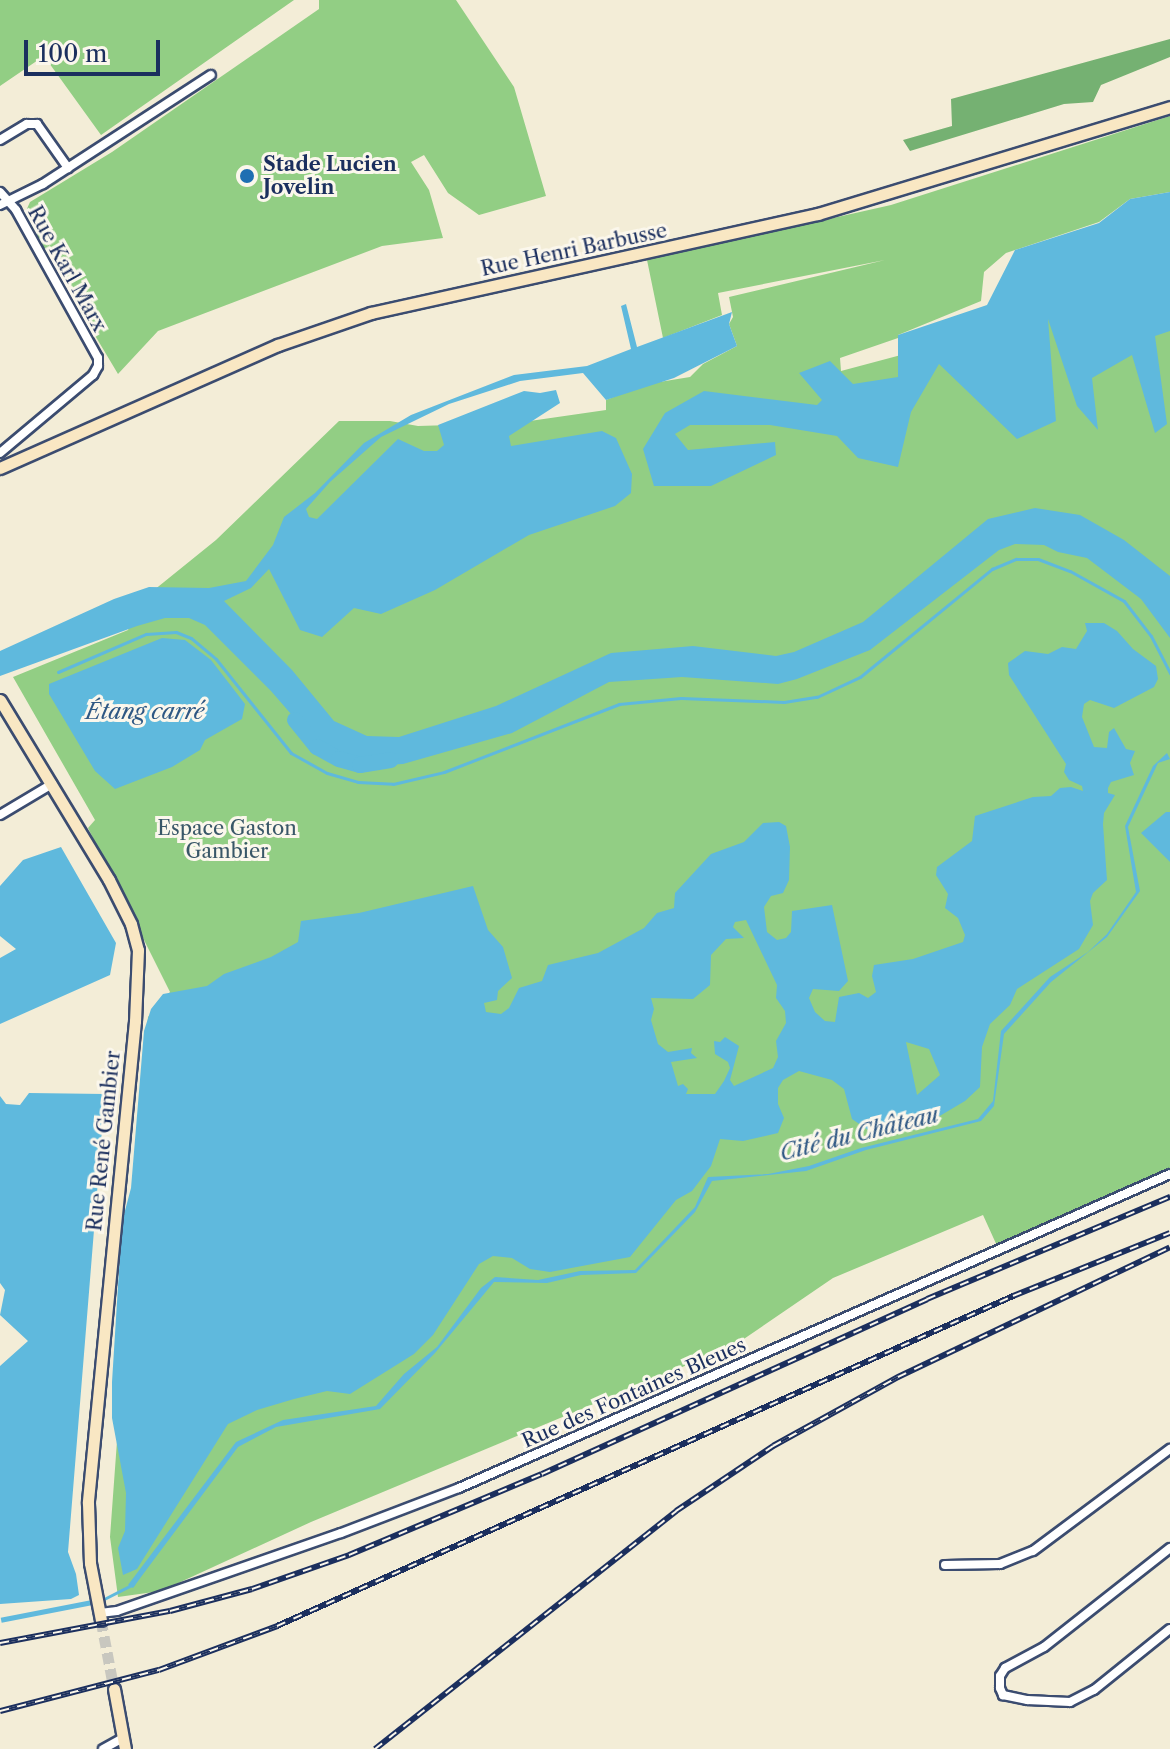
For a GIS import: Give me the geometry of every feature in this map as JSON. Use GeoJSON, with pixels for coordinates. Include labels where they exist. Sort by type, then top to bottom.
{"type":"FeatureCollection","features":[{"type":"Feature","properties":{"kind":"street"},"geometry":{"type":"LineString","coordinates":[[4,203],[68,168],[211,75]]}},
{"type":"Feature","properties":{"kind":"street","name":"Rue Henri Barbusse"},"geometry":{"type":"LineString","coordinates":[[0,468],[278,345],[371,313],[818,214],[1170,107]]}},
{"type":"Feature","properties":{"kind":"street"},"geometry":{"type":"LineString","coordinates":[[0,140],[27,124],[37,124],[68,168]]}},
{"type":"Feature","properties":{"kind":"street","name":"Rue Karl Marx"},"geometry":{"type":"LineString","coordinates":[[0,192],[98,358],[98,366],[71,395],[0,453]]}},
{"type":"Feature","properties":{"kind":"street","name":"Rue René Gambier"},"geometry":{"type":"LineString","coordinates":[[0,700],[124,909],[138,950],[135,1021],[88,1491],[90,1563],[101,1617]]}},
{"type":"Feature","properties":{"kind":"street"},"geometry":{"type":"LineString","coordinates":[[0,815],[52,784]]}},
{"type":"Feature","properties":{"kind":"street","name":"Rue des Fontaines Bleues"},"geometry":{"type":"LineString","coordinates":[[101,1617],[459,1488],[1170,1174]]}},
{"type":"Feature","properties":{"kind":"street"},"geometry":{"type":"LineString","coordinates":[[945,1565],[1000,1564],[1033,1551],[1170,1449]]}},
{"type":"Feature","properties":{"kind":"street"},"geometry":{"type":"LineString","coordinates":[[1170,1548],[1044,1647],[1005,1668],[998,1682],[1001,1693],[1027,1700],[1070,1702],[1094,1690],[1170,1629]]}},
{"type":"Feature","properties":{"kind":"street"},"geometry":{"type":"LineString","coordinates":[[103,1749],[124,1743],[114,1689]]}},
{"type":"Feature","properties":{"kind":"green space"},"geometry":{"type":"Polygon","coordinates":[[[0,0],[294,0],[101,135],[44,56],[0,86],[0,0]]]}},
{"type":"Feature","properties":{"kind":"green space","name":"Stade Lucien Jovelin"},"geometry":{"type":"Polygon","coordinates":[[[319,0],[456,0],[514,87],[546,196],[479,215],[448,193],[424,155],[411,162],[429,190],[443,238],[382,246],[158,331],[118,374],[75,302],[79,300],[72,287],[52,253],[48,255],[25,213],[30,202],[112,152],[319,9],[319,0]]]}},
{"type":"Feature","properties":{"kind":"green space"},"geometry":{"type":"Polygon","coordinates":[[[1170,39],[1170,57],[1101,85],[1093,102],[1064,104],[910,151],[903,140],[952,126],[951,99],[1170,39]]]}},
{"type":"Feature","properties":{"kind":"green space","name":"Espace Gaston Gambier"},"geometry":{"type":"Polygon","coordinates":[[[1170,116],[1170,192],[1130,199],[1099,222],[1006,253],[984,272],[981,301],[898,335],[898,338],[840,358],[841,371],[931,347],[1170,229],[1170,1174],[998,1248],[983,1215],[833,1278],[735,1345],[311,1522],[161,1591],[118,1597],[110,1537],[148,1017],[170,992],[88,828],[95,820],[13,677],[128,630],[138,603],[216,540],[339,421],[390,421],[418,426],[516,423],[606,410],[606,400],[647,384],[690,377],[703,364],[737,346],[729,324],[733,317],[729,297],[885,260],[718,293],[722,315],[663,338],[647,260],[891,205],[1170,116]]]}},
{"type":"Feature","properties":{"kind":"water"},"geometry":{"type":"Polygon","coordinates":[[[1170,192],[1170,331],[1155,336],[1167,424],[1155,433],[1132,355],[1092,378],[1098,430],[1077,406],[1048,319],[1056,421],[1017,439],[939,364],[911,412],[898,467],[858,458],[837,436],[770,425],[690,425],[675,434],[688,450],[775,442],[776,455],[711,486],[654,486],[643,449],[665,413],[704,391],[817,405],[822,400],[799,373],[830,361],[853,384],[898,377],[898,335],[987,305],[1015,250],[1099,223],[1130,199],[1170,192]]]}},
{"type":"Feature","properties":{"kind":"water"},"geometry":{"type":"Polygon","coordinates":[[[626,304],[637,347],[732,312],[729,324],[737,346],[674,378],[606,400],[583,373],[520,381],[449,404],[381,437],[330,482],[306,509],[309,517],[317,519],[398,439],[424,451],[437,451],[444,445],[438,425],[524,391],[540,393],[556,390],[560,403],[509,436],[511,446],[602,431],[616,438],[632,474],[631,493],[615,506],[529,535],[435,590],[381,614],[354,608],[322,637],[300,630],[269,569],[251,588],[224,601],[292,670],[334,721],[367,736],[399,737],[496,706],[611,653],[693,646],[776,656],[794,652],[863,622],[988,519],[1035,508],[1080,515],[1124,540],[1170,576],[1170,638],[1141,599],[1087,558],[1058,552],[1044,545],[1015,544],[999,550],[870,650],[797,679],[778,684],[682,677],[609,682],[512,733],[403,764],[383,765],[346,759],[317,744],[271,691],[205,625],[189,618],[165,618],[137,626],[0,676],[0,651],[114,599],[149,587],[209,588],[246,581],[273,545],[284,517],[315,493],[364,443],[411,415],[514,375],[587,366],[631,349],[621,306],[626,304]]]}},
{"type":"Feature","properties":{"kind":"water"},"geometry":{"type":"Polygon","coordinates":[[[1085,623],[1104,623],[1117,631],[1133,649],[1156,666],[1158,679],[1154,687],[1114,708],[1090,700],[1084,704],[1082,717],[1094,747],[1107,748],[1109,732],[1114,728],[1126,749],[1135,751],[1130,763],[1134,775],[1111,782],[1108,788],[1108,793],[1115,795],[1104,813],[1107,880],[1093,893],[1090,901],[1093,925],[1079,949],[1017,989],[1010,1005],[990,1024],[982,1047],[980,1087],[965,1101],[916,1130],[871,1132],[852,1119],[844,1089],[832,1080],[799,1071],[783,1080],[778,1088],[778,1104],[784,1118],[778,1133],[743,1141],[720,1139],[711,1166],[692,1191],[676,1200],[630,1257],[550,1272],[530,1269],[512,1258],[493,1256],[479,1264],[433,1335],[414,1354],[350,1394],[327,1391],[294,1399],[257,1410],[228,1424],[137,1569],[123,1575],[118,1548],[125,1531],[126,1493],[112,1418],[122,1222],[131,1188],[144,1031],[151,1009],[163,994],[207,986],[224,974],[271,957],[298,942],[301,921],[359,913],[473,886],[488,930],[503,947],[512,978],[498,991],[497,1000],[484,1003],[486,1012],[501,1014],[509,1008],[519,988],[542,981],[548,965],[598,953],[644,928],[657,913],[674,908],[675,893],[711,854],[744,842],[763,823],[779,822],[786,826],[790,847],[789,880],[783,893],[771,896],[764,907],[767,932],[777,940],[786,938],[791,932],[792,911],[832,905],[848,981],[839,991],[813,989],[809,998],[815,1012],[825,1021],[835,1022],[839,997],[859,993],[868,998],[876,992],[872,976],[874,965],[913,959],[963,942],[965,935],[958,918],[945,908],[948,894],[936,875],[937,867],[972,841],[975,816],[1033,797],[1051,796],[1060,788],[1071,787],[1083,791],[1082,786],[1069,780],[1064,772],[1066,764],[1009,675],[1008,663],[1025,651],[1048,654],[1062,647],[1076,649],[1087,631],[1085,623]],[[746,920],[735,922],[733,927],[744,938],[726,939],[711,955],[710,985],[693,999],[651,998],[654,1009],[651,1020],[658,1044],[668,1052],[692,1048],[691,1053],[697,1058],[671,1062],[678,1086],[683,1084],[688,1089],[686,1094],[715,1094],[724,1081],[730,1068],[728,1062],[715,1054],[714,1041],[720,1042],[725,1037],[739,1046],[730,1080],[734,1086],[773,1068],[778,1057],[776,1041],[786,1023],[785,1011],[776,998],[777,985],[746,920]],[[906,1042],[917,1095],[940,1075],[929,1049],[906,1042]]]}},
{"type":"Feature","properties":{"kind":"water","name":"Étang carré"},"geometry":{"type":"Polygon","coordinates":[[[162,638],[185,640],[211,660],[245,704],[242,719],[205,740],[200,750],[172,767],[115,789],[95,771],[49,694],[49,684],[162,638]]]}},
{"type":"Feature","properties":{"kind":"water"},"geometry":{"type":"Polygon","coordinates":[[[1167,753],[1170,759],[1158,763],[1128,827],[1140,891],[1107,937],[1051,982],[1004,1034],[994,1106],[981,1121],[866,1150],[806,1171],[712,1181],[695,1212],[636,1273],[581,1275],[547,1283],[494,1282],[435,1353],[380,1409],[276,1427],[238,1447],[133,1588],[128,1585],[236,1442],[283,1420],[376,1406],[404,1374],[437,1347],[481,1288],[495,1277],[538,1280],[580,1271],[635,1270],[695,1207],[708,1177],[768,1174],[809,1166],[861,1148],[978,1119],[993,1101],[1001,1031],[1050,977],[1088,952],[1107,934],[1136,892],[1125,826],[1153,766],[1167,753]]]}},
{"type":"Feature","properties":{"kind":"water"},"geometry":{"type":"Polygon","coordinates":[[[1170,812],[1170,862],[1141,833],[1170,812]]]}},
{"type":"Feature","properties":{"kind":"water"},"geometry":{"type":"Polygon","coordinates":[[[61,847],[116,943],[110,975],[0,1024],[0,958],[16,949],[0,936],[0,886],[23,860],[61,847]]]}},
{"type":"Feature","properties":{"kind":"water"},"geometry":{"type":"Polygon","coordinates":[[[29,1093],[105,1094],[68,1552],[79,1595],[71,1599],[0,1604],[0,1366],[28,1341],[0,1315],[5,1290],[0,1283],[0,1096],[6,1104],[20,1105],[29,1093]]]}},
{"type":"Feature","properties":{"kind":"water"},"geometry":{"type":"Polygon","coordinates":[[[92,1600],[93,1605],[2,1623],[1,1618],[92,1600]]]}},
{"type":"Feature","properties":{"kind":"waterway"},"geometry":{"type":"LineString","coordinates":[[58,672],[146,634],[176,632],[191,638],[216,659],[291,753],[327,773],[358,782],[393,784],[444,772],[619,704],[681,698],[784,702],[817,697],[860,677],[992,569],[1016,559],[1038,559],[1070,571],[1124,601],[1151,636],[1170,673]]}},
{"type":"Feature","properties":{"kind":"waterway"},"geometry":{"type":"LineString","coordinates":[[295,720],[317,747],[339,759],[360,765],[391,760]]}},
{"type":"Feature","properties":{"kind":"waterway","name":"Cité du Château"},"geometry":{"type":"LineString","coordinates":[[102,1600],[133,1584]]}},
{"type":"Feature","properties":{"kind":"tunnel"},"geometry":{"type":"LineString","coordinates":[[101,1620],[114,1689]]}},
{"type":"Feature","properties":{"kind":"railway"},"geometry":{"type":"LineString","coordinates":[[0,1643],[170,1611],[252,1589],[349,1555],[542,1474],[927,1299],[1170,1197]]}},
{"type":"Feature","properties":{"kind":"railway"},"geometry":{"type":"LineString","coordinates":[[0,1711],[159,1670],[277,1626],[1013,1296],[1170,1233]]}},
{"type":"Feature","properties":{"kind":"railway"},"geometry":{"type":"LineString","coordinates":[[375,1749],[676,1511],[773,1446],[898,1377],[1170,1247]]}},
{"type":"Feature","properties":{"kind":"place","name":"Stade Lucien Jovelin"},"geometry":{"type":"Point","coordinates":[247,176]}}]}
